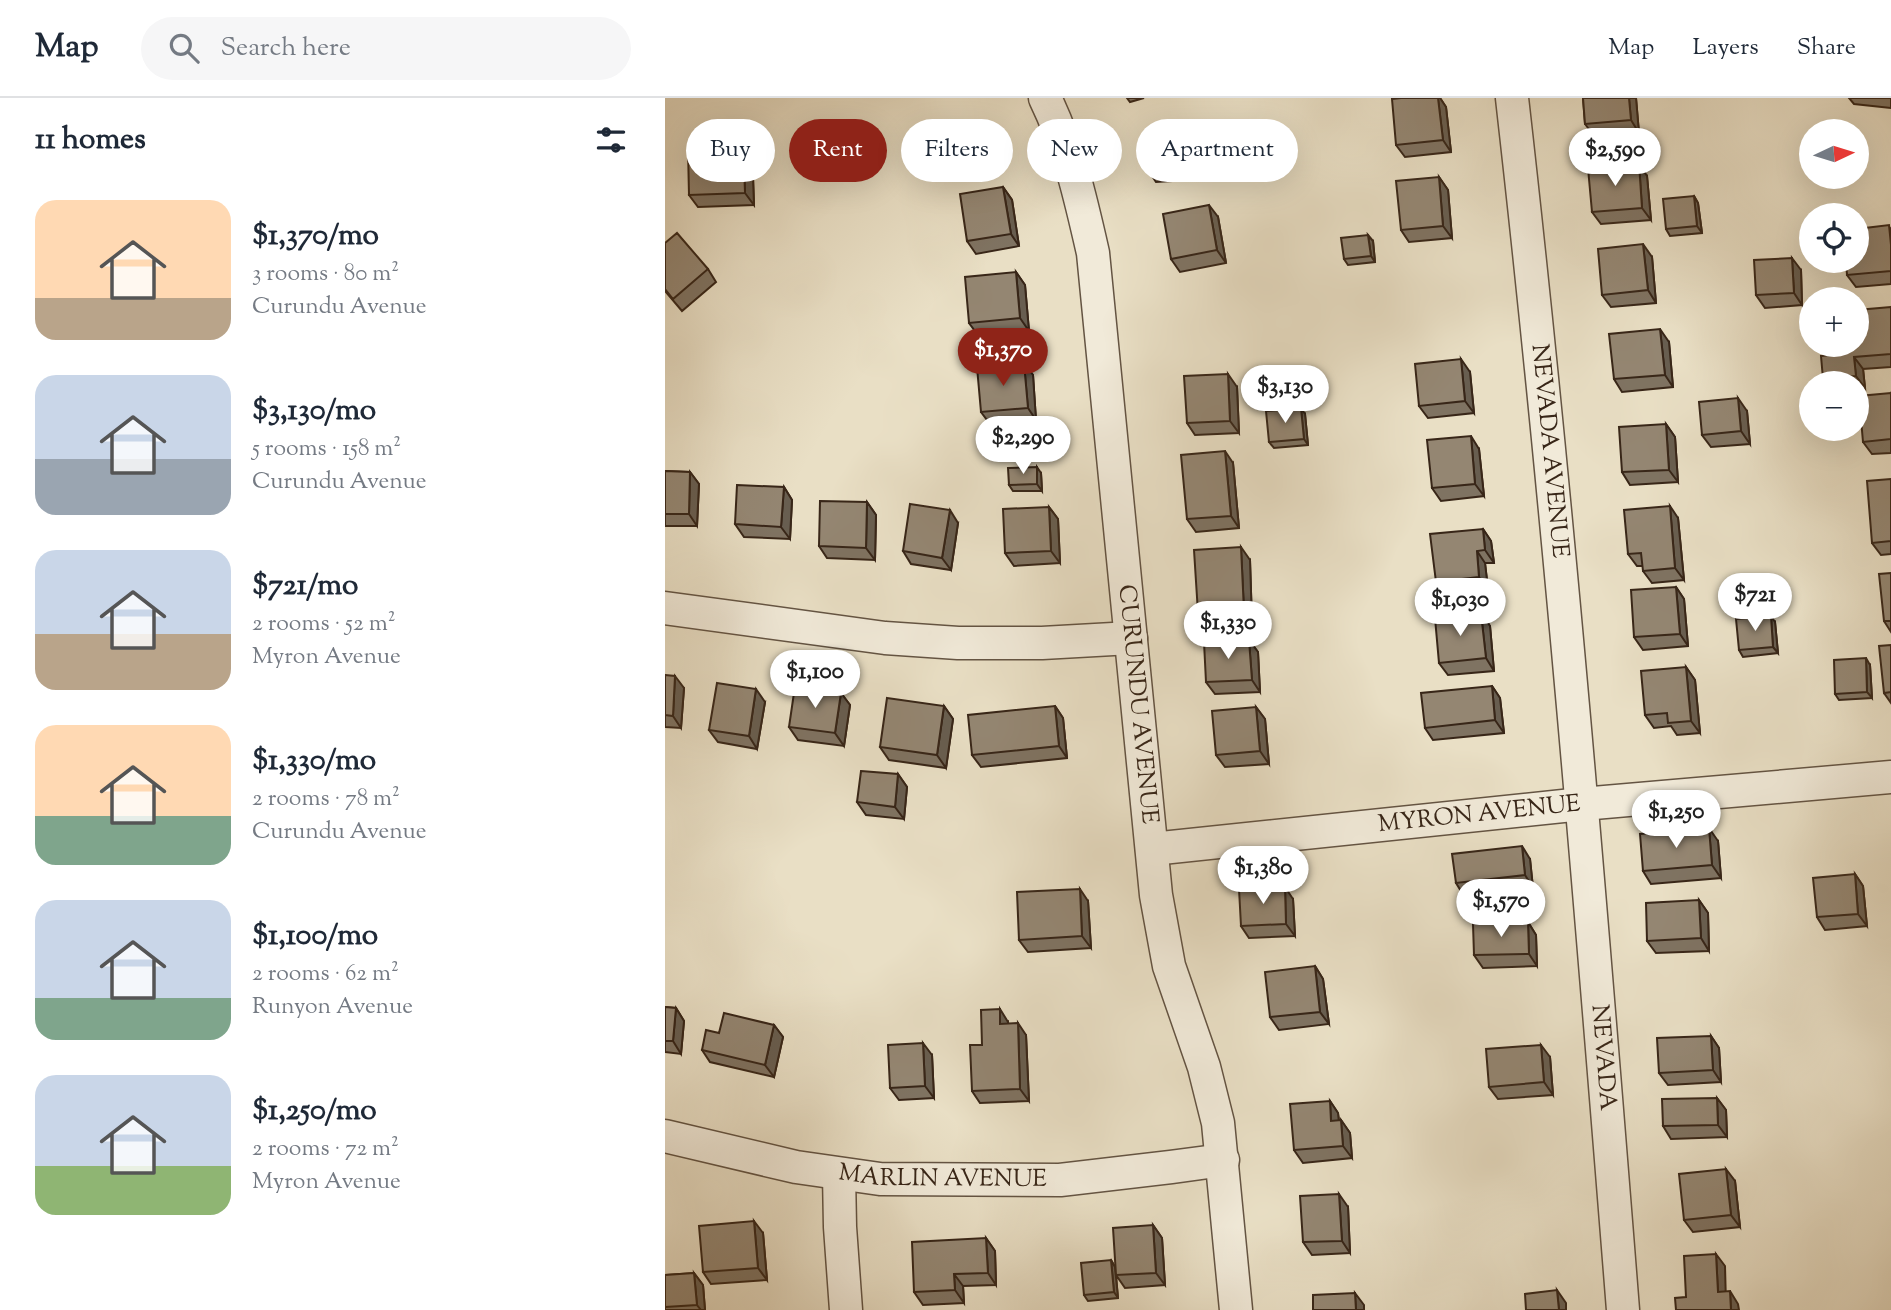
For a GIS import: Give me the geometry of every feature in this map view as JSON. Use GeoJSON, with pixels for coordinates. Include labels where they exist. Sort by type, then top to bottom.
{"type":"FeatureCollection","features":[{"type":"Feature","properties":{"kind":"street","name":"CURUNDU AVENUE"},"geometry":{"type":"LineString","coordinates":[[1045,98],[1055,119],[1079,191],[1093,253],[1156,895],[1169,966],[1205,1068],[1218,1123],[1236,1310]]}},
{"type":"Feature","properties":{"kind":"street","name":"NEVADA AVENUE"},"geometry":{"type":"LineString","coordinates":[[1512,98],[1582,804]]}},
{"type":"Feature","properties":{"kind":"street"},"geometry":{"type":"LineString","coordinates":[[665,608],[885,638],[958,643],[1042,643],[1131,638]]}},
{"type":"Feature","properties":{"kind":"street","name":"MYRON AVENUE"},"geometry":{"type":"LineString","coordinates":[[1151,849],[1582,804],[1891,777]]}},
{"type":"Feature","properties":{"kind":"street","name":"NEVADA"},"geometry":{"type":"LineString","coordinates":[[1582,804],[1623,1310]]}},
{"type":"Feature","properties":{"kind":"street","name":"MARLIN AVENUE"},"geometry":{"type":"LineString","coordinates":[[665,1136],[796,1167],[880,1179],[1060,1180],[1223,1160]]}},
{"type":"Feature","properties":{"kind":"street"},"geometry":{"type":"LineString","coordinates":[[839,1174],[839,1227],[846,1310]]}},
{"type":"Feature","properties":{"kind":"building"},"geometry":{"type":"Polygon","coordinates":[[[1438,98],[1443,140],[1396,145],[1392,99],[1438,98]]]}},
{"type":"Feature","properties":{"kind":"building"},"geometry":{"type":"Polygon","coordinates":[[[1583,98],[1629,98],[1631,120],[1585,124],[1583,98]]]}},
{"type":"Feature","properties":{"kind":"building"},"geometry":{"type":"Polygon","coordinates":[[[1639,163],[1642,208],[1592,212],[1588,168],[1639,163]]]}},
{"type":"Feature","properties":{"kind":"building"},"geometry":{"type":"Polygon","coordinates":[[[1439,177],[1443,226],[1401,230],[1396,181],[1439,177]]]}},
{"type":"Feature","properties":{"kind":"building"},"geometry":{"type":"Polygon","coordinates":[[[689,182],[745,182],[745,193],[689,195],[689,182]]]}},
{"type":"Feature","properties":{"kind":"building"},"geometry":{"type":"Polygon","coordinates":[[[1003,187],[1011,234],[967,241],[960,194],[1003,187]]]}},
{"type":"Feature","properties":{"kind":"building"},"geometry":{"type":"Polygon","coordinates":[[[1694,196],[1697,226],[1666,229],[1663,199],[1694,196]]]}},
{"type":"Feature","properties":{"kind":"building"},"geometry":{"type":"Polygon","coordinates":[[[1209,205],[1217,250],[1171,259],[1163,214],[1209,205]]]}},
{"type":"Feature","properties":{"kind":"building"},"geometry":{"type":"Polygon","coordinates":[[[1889,225],[1891,271],[1869,273],[1869,228],[1889,225]]]}},
{"type":"Feature","properties":{"kind":"building"},"geometry":{"type":"Polygon","coordinates":[[[677,233],[708,269],[673,299],[665,289],[665,243],[677,233]]]}},
{"type":"Feature","properties":{"kind":"building"},"geometry":{"type":"Polygon","coordinates":[[[1368,235],[1371,256],[1344,259],[1341,238],[1368,235]]]}},
{"type":"Feature","properties":{"kind":"building"},"geometry":{"type":"Polygon","coordinates":[[[1643,244],[1648,290],[1602,295],[1598,249],[1643,244]]]}},
{"type":"Feature","properties":{"kind":"building"},"geometry":{"type":"Polygon","coordinates":[[[1792,258],[1794,293],[1756,295],[1754,260],[1792,258]]]}},
{"type":"Feature","properties":{"kind":"building"},"geometry":{"type":"Polygon","coordinates":[[[1016,272],[1020,318],[969,323],[965,277],[1016,272]]]}},
{"type":"Feature","properties":{"kind":"building"},"geometry":{"type":"Polygon","coordinates":[[[1891,307],[1891,354],[1869,356],[1869,309],[1891,307]]]}},
{"type":"Feature","properties":{"kind":"building"},"geometry":{"type":"Polygon","coordinates":[[[1660,329],[1665,375],[1614,379],[1609,334],[1660,329]]]}},
{"type":"Feature","properties":{"kind":"building"},"geometry":{"type":"Polygon","coordinates":[[[1821,357],[1854,357],[1855,371],[1822,371],[1821,357]]]}},
{"type":"Feature","properties":{"kind":"building"},"geometry":{"type":"Polygon","coordinates":[[[1461,359],[1465,401],[1419,406],[1415,364],[1461,359]]]}},
{"type":"Feature","properties":{"kind":"building"},"geometry":{"type":"Polygon","coordinates":[[[1024,363],[1028,408],[981,412],[977,367],[1024,363]]]}},
{"type":"Feature","properties":{"kind":"building"},"geometry":{"type":"Polygon","coordinates":[[[1228,374],[1230,421],[1187,423],[1184,376],[1228,374]]]}},
{"type":"Feature","properties":{"kind":"building"},"geometry":{"type":"Polygon","coordinates":[[[1891,393],[1891,439],[1863,442],[1869,441],[1869,395],[1891,393]]]}},
{"type":"Feature","properties":{"kind":"building"},"geometry":{"type":"Polygon","coordinates":[[[1738,398],[1741,431],[1702,435],[1699,402],[1738,398]]]}},
{"type":"Feature","properties":{"kind":"building"},"geometry":{"type":"Polygon","coordinates":[[[1301,408],[1304,439],[1269,442],[1266,411],[1301,408]]]}},
{"type":"Feature","properties":{"kind":"building"},"geometry":{"type":"Polygon","coordinates":[[[1666,424],[1669,470],[1622,472],[1619,427],[1666,424]]]}},
{"type":"Feature","properties":{"kind":"building"},"geometry":{"type":"Polygon","coordinates":[[[1471,436],[1475,484],[1432,488],[1427,440],[1471,436]]]}},
{"type":"Feature","properties":{"kind":"building"},"geometry":{"type":"Polygon","coordinates":[[[1225,451],[1231,516],[1187,519],[1181,455],[1225,451]]]}},
{"type":"Feature","properties":{"kind":"building"},"geometry":{"type":"Polygon","coordinates":[[[1037,467],[1037,484],[1009,485],[1008,468],[1037,467]]]}},
{"type":"Feature","properties":{"kind":"building"},"geometry":{"type":"Polygon","coordinates":[[[665,471],[690,472],[689,514],[665,514],[665,471]]]}},
{"type":"Feature","properties":{"kind":"building"},"geometry":{"type":"Polygon","coordinates":[[[1891,479],[1891,541],[1872,543],[1867,481],[1891,479]]]}},
{"type":"Feature","properties":{"kind":"building"},"geometry":{"type":"Polygon","coordinates":[[[737,485],[784,487],[781,527],[735,524],[737,485]]]}},
{"type":"Feature","properties":{"kind":"building"},"geometry":{"type":"Polygon","coordinates":[[[820,501],[867,502],[866,548],[819,546],[820,501]]]}},
{"type":"Feature","properties":{"kind":"building"},"geometry":{"type":"Polygon","coordinates":[[[910,504],[950,510],[942,558],[903,551],[910,504]]]}},
{"type":"Feature","properties":{"kind":"building"},"geometry":{"type":"Polygon","coordinates":[[[1670,506],[1675,568],[1643,571],[1641,553],[1628,554],[1624,510],[1670,506]]]}},
{"type":"Feature","properties":{"kind":"building"},"geometry":{"type":"Polygon","coordinates":[[[1049,507],[1051,551],[1005,553],[1003,509],[1049,507]]]}},
{"type":"Feature","properties":{"kind":"building"},"geometry":{"type":"Polygon","coordinates":[[[1483,529],[1485,550],[1477,551],[1479,577],[1436,582],[1430,534],[1483,529]]]}},
{"type":"Feature","properties":{"kind":"building"},"geometry":{"type":"Polygon","coordinates":[[[1241,547],[1244,611],[1198,613],[1194,550],[1241,547]]]}},
{"type":"Feature","properties":{"kind":"building"},"geometry":{"type":"Polygon","coordinates":[[[1891,573],[1891,621],[1884,621],[1879,574],[1891,573]]]}},
{"type":"Feature","properties":{"kind":"building"},"geometry":{"type":"Polygon","coordinates":[[[1676,587],[1680,634],[1634,637],[1631,590],[1676,587]]]}},
{"type":"Feature","properties":{"kind":"building"},"geometry":{"type":"Polygon","coordinates":[[[1481,613],[1486,658],[1439,663],[1435,618],[1481,613]]]}},
{"type":"Feature","properties":{"kind":"building"},"geometry":{"type":"Polygon","coordinates":[[[1771,616],[1773,647],[1739,650],[1736,619],[1771,616]]]}},
{"type":"Feature","properties":{"kind":"building"},"geometry":{"type":"Polygon","coordinates":[[[1249,640],[1252,680],[1206,682],[1204,642],[1249,640]]]}},
{"type":"Feature","properties":{"kind":"building"},"geometry":{"type":"Polygon","coordinates":[[[1891,645],[1891,692],[1884,693],[1879,646],[1891,645]]]}},
{"type":"Feature","properties":{"kind":"building"},"geometry":{"type":"Polygon","coordinates":[[[1866,658],[1867,692],[1835,694],[1834,660],[1866,658]]]}},
{"type":"Feature","properties":{"kind":"building"},"geometry":{"type":"Polygon","coordinates":[[[1686,667],[1691,721],[1668,723],[1667,713],[1645,715],[1641,671],[1686,667]]]}},
{"type":"Feature","properties":{"kind":"building"},"geometry":{"type":"Polygon","coordinates":[[[665,675],[675,676],[673,716],[665,715],[665,675]]]}},
{"type":"Feature","properties":{"kind":"building"},"geometry":{"type":"Polygon","coordinates":[[[717,683],[756,689],[749,736],[709,730],[717,683]]]}},
{"type":"Feature","properties":{"kind":"building"},"geometry":{"type":"Polygon","coordinates":[[[795,686],[841,693],[835,733],[789,727],[795,686]]]}},
{"type":"Feature","properties":{"kind":"building"},"geometry":{"type":"Polygon","coordinates":[[[1492,686],[1495,720],[1425,728],[1421,693],[1492,686]]]}},
{"type":"Feature","properties":{"kind":"building"},"geometry":{"type":"Polygon","coordinates":[[[887,698],[944,706],[937,755],[880,747],[887,698]]]}},
{"type":"Feature","properties":{"kind":"building"},"geometry":{"type":"Polygon","coordinates":[[[1055,706],[1059,746],[972,755],[968,715],[1055,706]]]}},
{"type":"Feature","properties":{"kind":"building"},"geometry":{"type":"Polygon","coordinates":[[[1256,707],[1260,751],[1216,755],[1212,711],[1256,707]]]}},
{"type":"Feature","properties":{"kind":"building"},"geometry":{"type":"Polygon","coordinates":[[[861,771],[898,774],[895,807],[857,802],[861,771]]]}},
{"type":"Feature","properties":{"kind":"building"},"geometry":{"type":"Polygon","coordinates":[[[1709,828],[1712,865],[1643,871],[1640,834],[1709,828]]]}},
{"type":"Feature","properties":{"kind":"building"},"geometry":{"type":"Polygon","coordinates":[[[1522,846],[1525,875],[1456,883],[1452,854],[1522,846]]]}},
{"type":"Feature","properties":{"kind":"building"},"geometry":{"type":"Polygon","coordinates":[[[1855,874],[1858,914],[1817,917],[1813,878],[1855,874]]]}},
{"type":"Feature","properties":{"kind":"building"},"geometry":{"type":"Polygon","coordinates":[[[1285,887],[1286,924],[1241,926],[1239,889],[1285,887]]]}},
{"type":"Feature","properties":{"kind":"building"},"geometry":{"type":"Polygon","coordinates":[[[1080,889],[1082,936],[1019,940],[1017,892],[1080,889]]]}},
{"type":"Feature","properties":{"kind":"building"},"geometry":{"type":"Polygon","coordinates":[[[1699,900],[1701,938],[1647,941],[1646,903],[1699,900]]]}},
{"type":"Feature","properties":{"kind":"building"},"geometry":{"type":"Polygon","coordinates":[[[1528,922],[1529,954],[1474,955],[1473,924],[1528,922]]]}},
{"type":"Feature","properties":{"kind":"building"},"geometry":{"type":"Polygon","coordinates":[[[1315,966],[1320,1012],[1270,1017],[1265,972],[1315,966]]]}},
{"type":"Feature","properties":{"kind":"building"},"geometry":{"type":"Polygon","coordinates":[[[665,1007],[676,1008],[673,1041],[665,1041],[665,1007]]]}},
{"type":"Feature","properties":{"kind":"building"},"geometry":{"type":"Polygon","coordinates":[[[1000,1009],[1000,1024],[1018,1023],[1020,1089],[972,1091],[970,1045],[982,1045],[981,1010],[1000,1009]]]}},
{"type":"Feature","properties":{"kind":"building"},"geometry":{"type":"Polygon","coordinates":[[[724,1013],[774,1025],[765,1065],[702,1050],[706,1030],[719,1033],[724,1013]]]}},
{"type":"Feature","properties":{"kind":"building"},"geometry":{"type":"Polygon","coordinates":[[[1711,1036],[1713,1070],[1659,1073],[1657,1038],[1711,1036]]]}},
{"type":"Feature","properties":{"kind":"building"},"geometry":{"type":"Polygon","coordinates":[[[923,1043],[925,1086],[890,1088],[888,1045],[923,1043]]]}},
{"type":"Feature","properties":{"kind":"building"},"geometry":{"type":"Polygon","coordinates":[[[1541,1045],[1544,1082],[1489,1087],[1486,1049],[1541,1045]]]}},
{"type":"Feature","properties":{"kind":"building"},"geometry":{"type":"Polygon","coordinates":[[[1717,1098],[1718,1125],[1663,1126],[1662,1099],[1717,1098]]]}},
{"type":"Feature","properties":{"kind":"building"},"geometry":{"type":"Polygon","coordinates":[[[1330,1101],[1331,1121],[1341,1120],[1343,1146],[1294,1150],[1290,1104],[1330,1101]]]}},
{"type":"Feature","properties":{"kind":"building"},"geometry":{"type":"Polygon","coordinates":[[[1726,1169],[1731,1215],[1684,1220],[1679,1174],[1726,1169]]]}},
{"type":"Feature","properties":{"kind":"building"},"geometry":{"type":"Polygon","coordinates":[[[1339,1194],[1342,1241],[1303,1242],[1300,1196],[1339,1194]]]}},
{"type":"Feature","properties":{"kind":"building"},"geometry":{"type":"Polygon","coordinates":[[[754,1221],[758,1268],[703,1272],[699,1226],[754,1221]]]}},
{"type":"Feature","properties":{"kind":"building"},"geometry":{"type":"Polygon","coordinates":[[[1153,1225],[1156,1273],[1116,1275],[1113,1228],[1153,1225]]]}},
{"type":"Feature","properties":{"kind":"building"},"geometry":{"type":"Polygon","coordinates":[[[986,1238],[988,1273],[954,1274],[955,1290],[914,1292],[912,1242],[986,1238]]]}},
{"type":"Feature","properties":{"kind":"building"},"geometry":{"type":"Polygon","coordinates":[[[1716,1254],[1718,1292],[1730,1291],[1731,1310],[1676,1310],[1675,1298],[1686,1297],[1684,1256],[1716,1254]]]}},
{"type":"Feature","properties":{"kind":"building"},"geometry":{"type":"Polygon","coordinates":[[[1111,1260],[1114,1292],[1084,1295],[1081,1263],[1111,1260]]]}},
{"type":"Feature","properties":{"kind":"building"},"geometry":{"type":"Polygon","coordinates":[[[694,1273],[697,1305],[665,1307],[665,1275],[694,1273]]]}},
{"type":"Feature","properties":{"kind":"building"},"geometry":{"type":"Polygon","coordinates":[[[1557,1290],[1559,1310],[1526,1310],[1525,1294],[1557,1290]]]}},
{"type":"Feature","properties":{"kind":"building"},"geometry":{"type":"Polygon","coordinates":[[[1355,1293],[1356,1310],[1313,1310],[1313,1295],[1355,1293]]]}}]}
